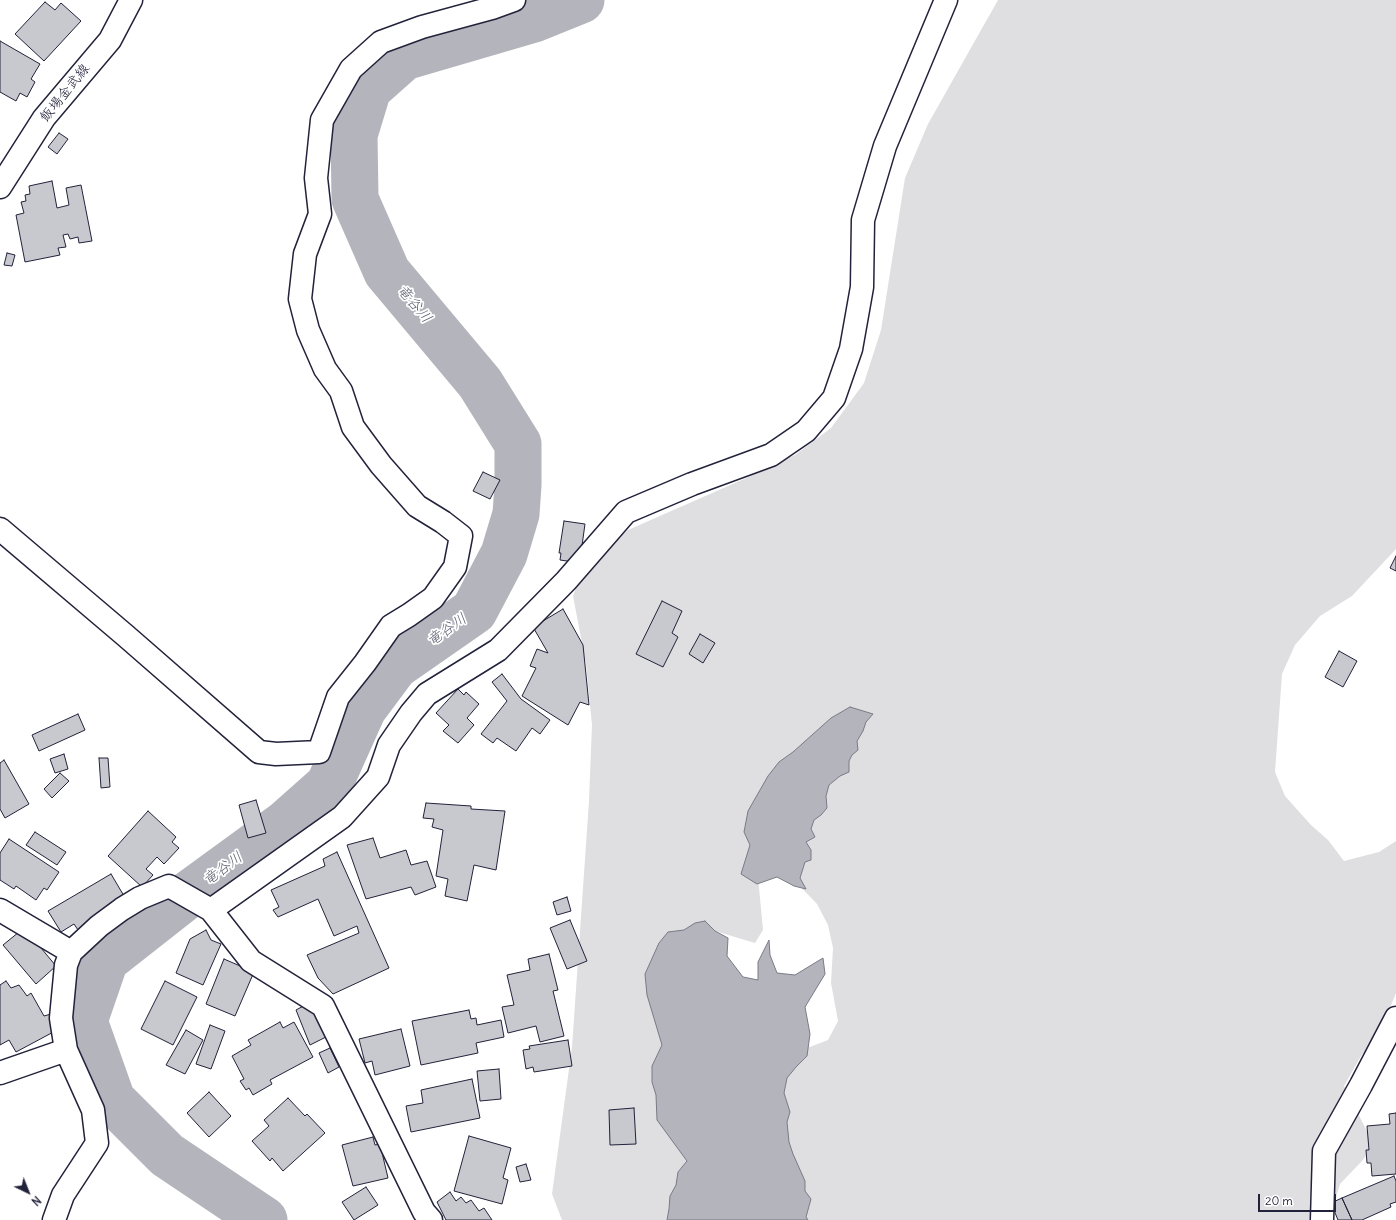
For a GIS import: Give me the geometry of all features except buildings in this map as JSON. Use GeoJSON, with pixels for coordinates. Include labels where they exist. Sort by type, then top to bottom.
{"type":"FeatureCollection","features":[{"type":"Feature","properties":{"kind":"street","name":"飯場金武線"},"geometry":{"type":"LineString","coordinates":[[0,187],[44,118],[110,40],[131,0]]}},
{"type":"Feature","properties":{"kind":"street"},"geometry":{"type":"LineString","coordinates":[[0,529],[259,752],[276,754],[319,752],[338,697],[365,663],[391,626],[410,615],[433,598],[455,567],[461,536],[443,522],[417,506],[381,465],[353,428],[341,391],[325,369],[308,330],[300,299],[305,254],[320,214],[316,178],[322,120],[351,70],[381,42],[422,27],[514,0]]}},
{"type":"Feature","properties":{"kind":"street"},"geometry":{"type":"LineString","coordinates":[[211,910],[342,817],[378,777],[389,745],[410,713],[427,694],[498,650],[566,581],[626,512],[692,484],[771,455],[806,431],[834,398],[851,349],[862,287],[863,220],[885,146],[946,0]]}},
{"type":"Feature","properties":{"kind":"street"},"geometry":{"type":"LineString","coordinates":[[54,1220],[63,1195],[97,1143],[93,1110],[66,1050],[60,1018],[66,965],[71,952],[122,909],[140,898],[169,886],[211,910],[251,961],[323,1006],[424,1212],[430,1220]]}},
{"type":"Feature","properties":{"kind":"street"},"geometry":{"type":"LineString","coordinates":[[0,910],[71,952]]}},
{"type":"Feature","properties":{"kind":"street"},"geometry":{"type":"LineString","coordinates":[[1322,1220],[1324,1151],[1365,1078],[1396,1018]]}},
{"type":"Feature","properties":{"kind":"street"},"geometry":{"type":"LineString","coordinates":[[0,1073],[66,1050]]}},
{"type":"Feature","properties":{"kind":"shaded area"},"geometry":{"type":"Polygon","coordinates":[[[998,0],[1396,0],[1396,549],[1352,596],[1320,616],[1295,645],[1282,674],[1275,772],[1285,796],[1311,825],[1328,840],[1344,861],[1379,852],[1396,841],[1396,993],[1380,1032],[1361,1056],[1344,1086],[1374,1145],[1362,1161],[1340,1184],[1331,1214],[1331,1220],[798,1220],[773,1125],[781,1058],[828,1040],[838,1021],[831,983],[833,948],[828,925],[817,904],[794,880],[816,798],[758,877],[763,930],[755,943],[705,928],[702,1161],[678,1220],[562,1220],[552,1194],[572,1047],[589,801],[592,725],[586,664],[573,596],[584,568],[628,530],[795,455],[831,428],[864,383],[881,330],[905,178],[928,124],[998,0]]]}},
{"type":"Feature","properties":{"kind":"shaded area"},"geometry":{"type":"Polygon","coordinates":[[[850,707],[873,714],[866,722],[857,741],[858,750],[852,755],[849,761],[849,772],[840,776],[829,785],[826,796],[827,808],[814,820],[811,829],[815,837],[806,842],[811,850],[811,860],[805,862],[800,878],[806,889],[794,886],[777,877],[757,884],[741,874],[750,845],[744,832],[748,811],[768,776],[779,762],[793,752],[831,718],[850,707]]]}},
{"type":"Feature","properties":{"kind":"shaded area"},"geometry":{"type":"Polygon","coordinates":[[[705,921],[715,931],[728,938],[727,956],[743,977],[758,980],[758,962],[769,940],[770,955],[777,973],[795,975],[823,958],[825,974],[805,1007],[810,1034],[807,1056],[787,1078],[784,1093],[790,1112],[787,1122],[789,1142],[805,1181],[805,1191],[811,1199],[806,1217],[808,1220],[667,1220],[670,1196],[676,1185],[678,1172],[687,1161],[657,1120],[656,1095],[652,1082],[652,1066],[662,1045],[647,995],[645,974],[659,943],[668,932],[684,930],[695,923],[705,921]]]}},
{"type":"Feature","properties":{"kind":"waterway","name":"竜谷川"},"geometry":{"type":"LineString","coordinates":[[264,1220],[167,1155],[112,1100],[84,1021],[105,960],[189,894],[285,824],[329,785],[363,709],[395,666],[474,611],[504,554],[516,514],[518,444],[480,383],[387,272],[355,199],[354,135],[368,89],[404,57],[534,19],[581,0]]}}]}
